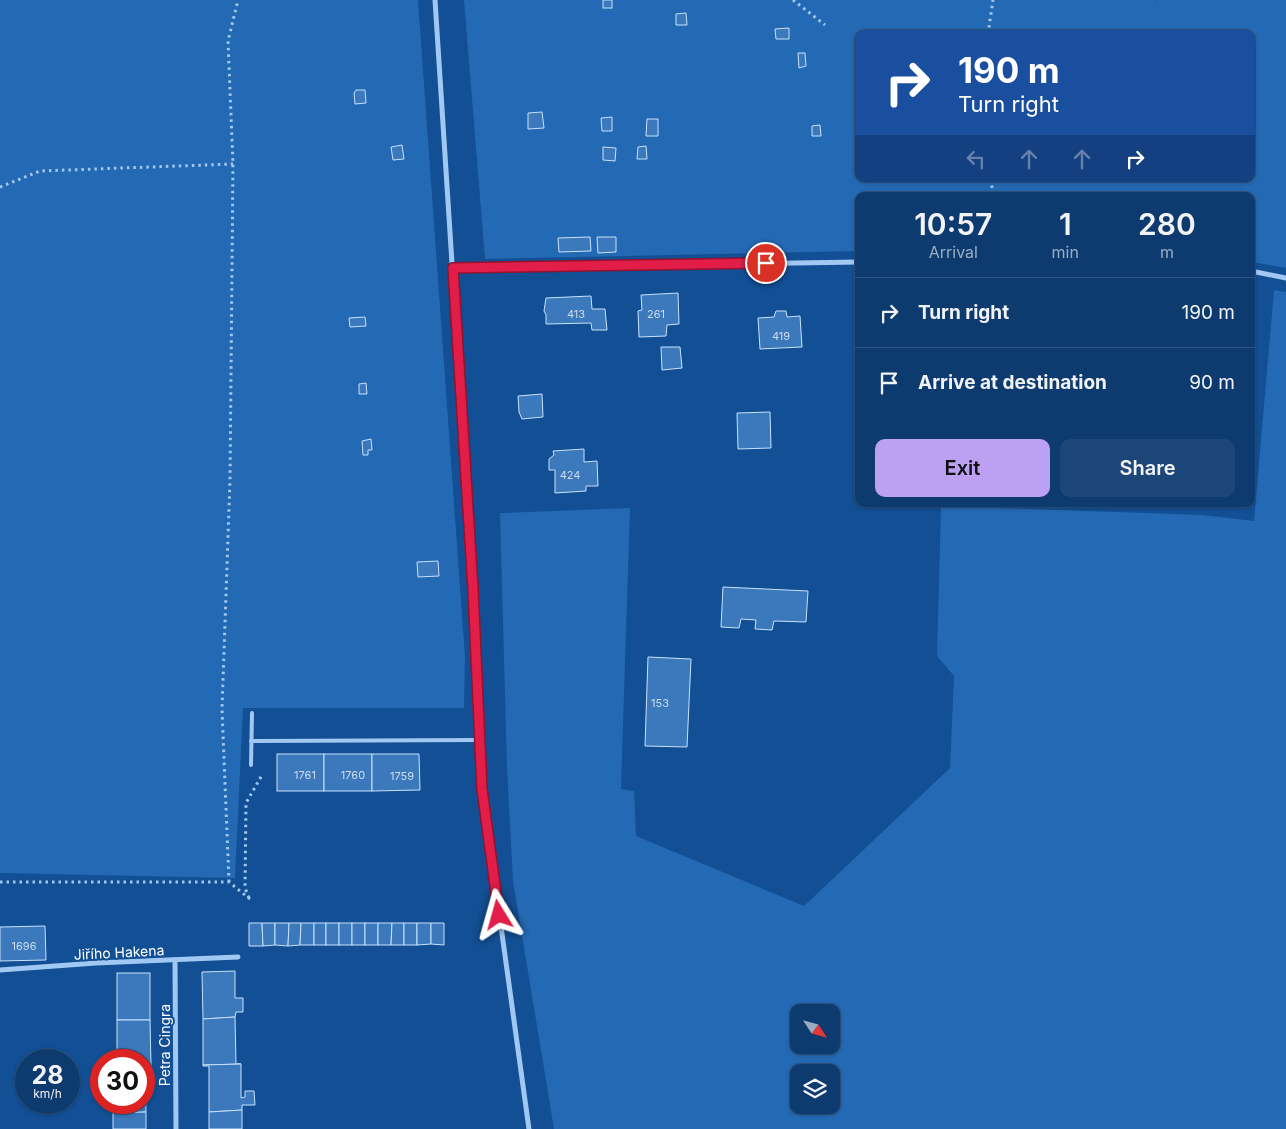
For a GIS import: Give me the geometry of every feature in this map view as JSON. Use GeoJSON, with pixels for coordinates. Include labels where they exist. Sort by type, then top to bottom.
{"type":"FeatureCollection","features":[{"type":"Feature","properties":{"kind":"street"},"geometry":{"type":"LineString","coordinates":[[435,0],[473,589],[482,789],[529,1129]]}},
{"type":"Feature","properties":{"kind":"street"},"geometry":{"type":"LineString","coordinates":[[453,268],[855,262]]}},
{"type":"Feature","properties":{"kind":"street"},"geometry":{"type":"LineString","coordinates":[[1255,272],[1286,278]]}},
{"type":"Feature","properties":{"kind":"street","name":"Jiřího Hakena"},"geometry":{"type":"LineString","coordinates":[[0,970],[96,963],[238,957]]}},
{"type":"Feature","properties":{"kind":"street","name":"Petra Cingra"},"geometry":{"type":"LineString","coordinates":[[175,960],[176,1129]]}},
{"type":"Feature","properties":{"kind":"lane"},"geometry":{"type":"LineString","coordinates":[[251,765],[252,713]]}},
{"type":"Feature","properties":{"kind":"lane"},"geometry":{"type":"LineString","coordinates":[[251,741],[480,740]]}},
{"type":"Feature","properties":{"kind":"path"},"geometry":{"type":"LineString","coordinates":[[229,882],[222,709],[230,480],[232,164],[228,41],[238,0]]}},
{"type":"Feature","properties":{"kind":"path"},"geometry":{"type":"LineString","coordinates":[[793,0],[825,25]]}},
{"type":"Feature","properties":{"kind":"path"},"geometry":{"type":"LineString","coordinates":[[989,30],[993,0]]}},
{"type":"Feature","properties":{"kind":"path"},"geometry":{"type":"LineString","coordinates":[[0,187],[40,172],[232,164]]}},
{"type":"Feature","properties":{"kind":"path"},"geometry":{"type":"LineString","coordinates":[[0,882],[229,882],[250,899],[245,888],[246,802],[263,773]]}},
{"type":"Feature","properties":{"kind":"shaded area"},"geometry":{"type":"Polygon","coordinates":[[[0,0],[418,0],[465,657],[464,708],[243,708],[235,878],[0,873],[0,0]]]}},
{"type":"Feature","properties":{"kind":"shaded area"},"geometry":{"type":"Polygon","coordinates":[[[464,0],[1155,0],[1155,2],[1156,0],[1286,0],[1286,268],[1255,263],[1255,192],[855,192],[855,251],[485,259],[464,0]]]}},
{"type":"Feature","properties":{"kind":"shaded area"},"geometry":{"type":"Polygon","coordinates":[[[1274,290],[1286,292],[1286,1129],[554,1129],[513,881],[507,768],[500,513],[630,508],[621,789],[634,791],[636,836],[804,906],[950,768],[954,676],[937,656],[941,507],[1202,515],[1254,521],[1274,290]]]}},
{"type":"Feature","properties":{"kind":"building"},"geometry":{"type":"Polygon","coordinates":[[[603,0],[612,0],[612,8],[603,8],[603,0]]]}},
{"type":"Feature","properties":{"kind":"building"},"geometry":{"type":"Polygon","coordinates":[[[686,13],[687,25],[676,25],[676,14],[686,13]]]}},
{"type":"Feature","properties":{"kind":"building"},"geometry":{"type":"Polygon","coordinates":[[[789,28],[789,39],[776,39],[775,29],[789,28]]]}},
{"type":"Feature","properties":{"kind":"building"},"geometry":{"type":"Polygon","coordinates":[[[798,53],[805,53],[806,66],[799,68],[798,53]]]}},
{"type":"Feature","properties":{"kind":"building"},"geometry":{"type":"Polygon","coordinates":[[[356,90],[365,90],[366,103],[355,104],[354,93],[356,90]]]}},
{"type":"Feature","properties":{"kind":"building"},"geometry":{"type":"Polygon","coordinates":[[[542,112],[544,128],[528,129],[528,113],[542,112]]]}},
{"type":"Feature","properties":{"kind":"building"},"geometry":{"type":"Polygon","coordinates":[[[612,117],[612,131],[602,131],[601,118],[612,117]]]}},
{"type":"Feature","properties":{"kind":"building"},"geometry":{"type":"Polygon","coordinates":[[[647,119],[658,119],[658,136],[646,136],[647,119]]]}},
{"type":"Feature","properties":{"kind":"building"},"geometry":{"type":"Polygon","coordinates":[[[820,125],[821,136],[812,136],[812,126],[820,125]]]}},
{"type":"Feature","properties":{"kind":"building"},"geometry":{"type":"Polygon","coordinates":[[[402,145],[404,159],[393,160],[391,147],[402,145]]]}},
{"type":"Feature","properties":{"kind":"building"},"geometry":{"type":"Polygon","coordinates":[[[646,146],[647,159],[637,159],[638,147],[646,146]]]}},
{"type":"Feature","properties":{"kind":"building"},"geometry":{"type":"Polygon","coordinates":[[[603,147],[616,148],[615,161],[603,160],[603,147]]]}},
{"type":"Feature","properties":{"kind":"building"},"geometry":{"type":"Polygon","coordinates":[[[590,237],[591,251],[559,252],[558,238],[590,237]]]}},
{"type":"Feature","properties":{"kind":"building"},"geometry":{"type":"Polygon","coordinates":[[[597,237],[616,237],[616,252],[598,253],[597,237]]]}},
{"type":"Feature","properties":{"kind":"building"},"geometry":{"type":"Polygon","coordinates":[[[678,293],[679,324],[667,325],[666,336],[639,337],[638,311],[642,310],[641,295],[678,293]]]}},
{"type":"Feature","properties":{"kind":"building"},"geometry":{"type":"Polygon","coordinates":[[[591,296],[592,309],[605,309],[607,330],[592,330],[591,323],[546,324],[544,311],[546,298],[591,296]]]}},
{"type":"Feature","properties":{"kind":"building"},"geometry":{"type":"Polygon","coordinates":[[[776,311],[786,311],[787,317],[800,316],[802,347],[760,349],[758,318],[774,317],[776,311]]]}},
{"type":"Feature","properties":{"kind":"building"},"geometry":{"type":"Polygon","coordinates":[[[365,317],[366,326],[350,327],[349,318],[365,317]]]}},
{"type":"Feature","properties":{"kind":"building"},"geometry":{"type":"Polygon","coordinates":[[[661,347],[680,347],[682,368],[662,370],[661,347]]]}},
{"type":"Feature","properties":{"kind":"building"},"geometry":{"type":"Polygon","coordinates":[[[366,383],[367,394],[359,394],[359,384],[366,383]]]}},
{"type":"Feature","properties":{"kind":"building"},"geometry":{"type":"Polygon","coordinates":[[[542,394],[543,417],[522,419],[519,412],[518,396],[542,394]]]}},
{"type":"Feature","properties":{"kind":"building"},"geometry":{"type":"Polygon","coordinates":[[[770,412],[771,448],[738,449],[737,413],[770,412]]]}},
{"type":"Feature","properties":{"kind":"building"},"geometry":{"type":"Polygon","coordinates":[[[371,439],[372,450],[368,450],[368,455],[363,455],[362,441],[371,439]]]}},
{"type":"Feature","properties":{"kind":"building"},"geometry":{"type":"Polygon","coordinates":[[[584,449],[584,462],[597,461],[598,486],[586,486],[586,491],[555,493],[555,470],[549,470],[549,459],[554,455],[553,451],[584,449]]]}},
{"type":"Feature","properties":{"kind":"building"},"geometry":{"type":"Polygon","coordinates":[[[438,561],[439,576],[418,577],[417,562],[438,561]]]}},
{"type":"Feature","properties":{"kind":"building"},"geometry":{"type":"Polygon","coordinates":[[[723,587],[808,591],[806,622],[774,621],[772,630],[755,629],[756,620],[741,619],[739,628],[721,627],[723,587]]]}},
{"type":"Feature","properties":{"kind":"building"},"geometry":{"type":"Polygon","coordinates":[[[648,657],[691,659],[687,747],[645,746],[648,657]]]}},
{"type":"Feature","properties":{"kind":"building"},"geometry":{"type":"Polygon","coordinates":[[[277,754],[324,754],[324,791],[277,791],[277,754]]]}},
{"type":"Feature","properties":{"kind":"building"},"geometry":{"type":"Polygon","coordinates":[[[324,754],[372,754],[372,791],[324,791],[324,754]]]}},
{"type":"Feature","properties":{"kind":"building"},"geometry":{"type":"Polygon","coordinates":[[[372,754],[419,754],[420,790],[372,791],[372,754]]]}},
{"type":"Feature","properties":{"kind":"building"},"geometry":{"type":"Polygon","coordinates":[[[249,923],[262,923],[263,946],[249,946],[249,923]]]}},
{"type":"Feature","properties":{"kind":"building"},"geometry":{"type":"Polygon","coordinates":[[[262,923],[275,923],[275,945],[263,946],[262,923]]]}},
{"type":"Feature","properties":{"kind":"building"},"geometry":{"type":"Polygon","coordinates":[[[275,923],[289,923],[288,946],[275,945],[275,923]]]}},
{"type":"Feature","properties":{"kind":"building"},"geometry":{"type":"Polygon","coordinates":[[[289,923],[301,923],[300,945],[288,946],[289,923]]]}},
{"type":"Feature","properties":{"kind":"building"},"geometry":{"type":"Polygon","coordinates":[[[301,923],[314,923],[314,945],[300,945],[301,923]]]}},
{"type":"Feature","properties":{"kind":"building"},"geometry":{"type":"Polygon","coordinates":[[[314,923],[326,923],[326,945],[314,945],[314,923]]]}},
{"type":"Feature","properties":{"kind":"building"},"geometry":{"type":"Polygon","coordinates":[[[326,923],[339,923],[339,945],[326,945],[326,923]]]}},
{"type":"Feature","properties":{"kind":"building"},"geometry":{"type":"Polygon","coordinates":[[[339,923],[352,923],[352,945],[339,945],[339,923]]]}},
{"type":"Feature","properties":{"kind":"building"},"geometry":{"type":"Polygon","coordinates":[[[352,923],[365,923],[365,945],[352,945],[352,923]]]}},
{"type":"Feature","properties":{"kind":"building"},"geometry":{"type":"Polygon","coordinates":[[[365,923],[378,923],[378,945],[365,945],[365,923]]]}},
{"type":"Feature","properties":{"kind":"building"},"geometry":{"type":"Polygon","coordinates":[[[378,923],[392,923],[391,945],[378,945],[378,923]]]}},
{"type":"Feature","properties":{"kind":"building"},"geometry":{"type":"Polygon","coordinates":[[[392,923],[404,923],[404,945],[391,945],[392,923]]]}},
{"type":"Feature","properties":{"kind":"building"},"geometry":{"type":"Polygon","coordinates":[[[404,923],[417,923],[417,945],[404,945],[404,923]]]}},
{"type":"Feature","properties":{"kind":"building"},"geometry":{"type":"Polygon","coordinates":[[[417,923],[431,923],[431,944],[417,945],[417,923]]]}},
{"type":"Feature","properties":{"kind":"building"},"geometry":{"type":"Polygon","coordinates":[[[431,923],[444,923],[444,945],[431,944],[431,923]]]}},
{"type":"Feature","properties":{"kind":"building"},"geometry":{"type":"Polygon","coordinates":[[[45,926],[46,960],[0,961],[0,927],[45,926]]]}},
{"type":"Feature","properties":{"kind":"building"},"geometry":{"type":"Polygon","coordinates":[[[235,971],[235,998],[243,998],[243,1012],[236,1012],[235,1017],[203,1019],[202,972],[235,971]]]}},
{"type":"Feature","properties":{"kind":"building"},"geometry":{"type":"Polygon","coordinates":[[[117,973],[150,973],[150,1020],[117,1020],[117,973]]]}},
{"type":"Feature","properties":{"kind":"building"},"geometry":{"type":"Polygon","coordinates":[[[235,1017],[236,1064],[241,1064],[203,1065],[203,1019],[235,1017]]]}},
{"type":"Feature","properties":{"kind":"building"},"geometry":{"type":"Polygon","coordinates":[[[117,1020],[150,1020],[151,1049],[117,1049],[117,1020]]]}},
{"type":"Feature","properties":{"kind":"building"},"geometry":{"type":"Polygon","coordinates":[[[241,1064],[241,1098],[245,1097],[245,1091],[254,1091],[255,1105],[242,1105],[242,1110],[209,1112],[209,1066],[203,1065],[241,1064]]]}},
{"type":"Feature","properties":{"kind":"building"},"geometry":{"type":"Polygon","coordinates":[[[242,1110],[242,1129],[209,1129],[209,1112],[242,1110]]]}},
{"type":"Feature","properties":{"kind":"building"},"geometry":{"type":"Polygon","coordinates":[[[113,1114],[146,1114],[146,1129],[113,1129],[113,1114]]]}},
{"type":"Feature","properties":{"kind":"route"},"geometry":{"type":"LineString","coordinates":[[499,915],[482,789],[473,589],[453,268],[766,263]]}}]}
